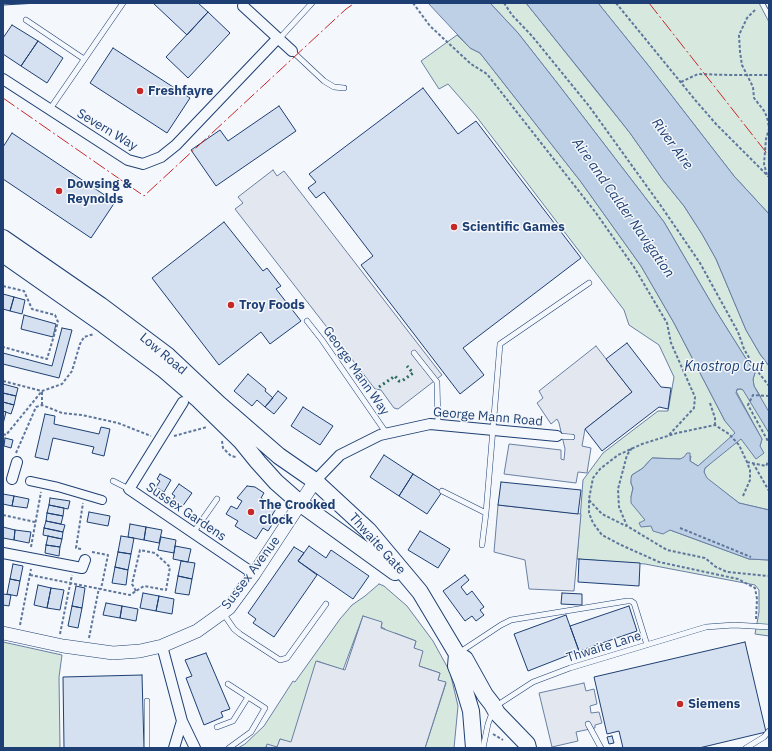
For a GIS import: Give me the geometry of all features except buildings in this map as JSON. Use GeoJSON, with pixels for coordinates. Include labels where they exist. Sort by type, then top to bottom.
{"type":"FeatureCollection","features":[{"type":"Feature","properties":{"kind":"main road","name":"Low Road"},"geometry":{"type":"LineString","coordinates":[[3,238],[100,305],[168,356],[219,404],[279,456],[315,481]]}},
{"type":"Feature","properties":{"kind":"main road","name":"Low Road"},"geometry":{"type":"LineString","coordinates":[[3,254],[108,328],[181,384],[224,424],[241,441],[276,482],[301,504]]}},
{"type":"Feature","properties":{"kind":"main road"},"geometry":{"type":"LineString","coordinates":[[252,432],[266,459],[294,484],[299,492],[301,504]]}},
{"type":"Feature","properties":{"kind":"main road","name":"Thwaite Gate"},"geometry":{"type":"LineString","coordinates":[[315,481],[368,530],[420,592],[457,654],[464,659],[497,713],[527,744],[528,748]]}},
{"type":"Feature","properties":{"kind":"main road","name":"Thwaite Gate"},"geometry":{"type":"LineString","coordinates":[[301,504],[384,563],[420,592]]}},
{"type":"Feature","properties":{"kind":"main road","name":"Thwaite Gate"},"geometry":{"type":"LineString","coordinates":[[457,654],[456,666],[462,681],[470,711],[474,748]]}},
{"type":"Feature","properties":{"kind":"street"},"geometry":{"type":"LineString","coordinates":[[243,6],[292,51]]}},
{"type":"Feature","properties":{"kind":"street","name":"Severn Way"},"geometry":{"type":"LineString","coordinates":[[3,79],[128,160],[143,164],[161,157],[176,145],[278,38]]}},
{"type":"Feature","properties":{"kind":"street","name":"Sussex Gardens"},"geometry":{"type":"LineString","coordinates":[[183,402],[129,490],[254,574]]}},
{"type":"Feature","properties":{"kind":"street","name":"George Mann Road"},"geometry":{"type":"LineString","coordinates":[[315,481],[340,455],[380,435],[430,424],[557,436]]}},
{"type":"Feature","properties":{"kind":"street"},"geometry":{"type":"LineString","coordinates":[[11,478],[17,462]]}},
{"type":"Feature","properties":{"kind":"street"},"geometry":{"type":"LineString","coordinates":[[30,481],[43,483],[102,500]]}},
{"type":"Feature","properties":{"kind":"street","name":"Sussex Avenue"},"geometry":{"type":"LineString","coordinates":[[3,633],[58,645],[113,653],[140,651],[162,646],[197,631],[229,608],[254,574],[315,481]]}},
{"type":"Feature","properties":{"kind":"street"},"geometry":{"type":"LineString","coordinates":[[3,553],[82,568],[87,555]]}},
{"type":"Feature","properties":{"kind":"street"},"geometry":{"type":"LineString","coordinates":[[162,646],[182,721],[195,748]]}},
{"type":"Feature","properties":{"kind":"street"},"geometry":{"type":"LineString","coordinates":[[174,748],[182,721]]}},
{"type":"Feature","properties":{"kind":"lane"},"geometry":{"type":"LineString","coordinates":[[50,109],[123,3]]}},
{"type":"Feature","properties":{"kind":"lane"},"geometry":{"type":"LineString","coordinates":[[278,38],[312,3]]}},
{"type":"Feature","properties":{"kind":"lane"},"geometry":{"type":"LineString","coordinates":[[26,20],[84,59]]}},
{"type":"Feature","properties":{"kind":"lane"},"geometry":{"type":"LineString","coordinates":[[292,51],[324,81],[334,87],[344,88]]}},
{"type":"Feature","properties":{"kind":"lane"},"geometry":{"type":"LineString","coordinates":[[482,545],[500,344],[589,283]]}},
{"type":"Feature","properties":{"kind":"lane","name":"George Mann Way"},"geometry":{"type":"LineString","coordinates":[[307,321],[322,340],[387,434]]}},
{"type":"Feature","properties":{"kind":"lane"},"geometry":{"type":"LineString","coordinates":[[414,353],[437,382],[438,425]]}},
{"type":"Feature","properties":{"kind":"lane"},"geometry":{"type":"LineString","coordinates":[[557,436],[572,437]]}},
{"type":"Feature","properties":{"kind":"lane"},"geometry":{"type":"LineString","coordinates":[[113,481],[129,490]]}},
{"type":"Feature","properties":{"kind":"lane"},"geometry":{"type":"LineString","coordinates":[[442,491],[486,513]]}},
{"type":"Feature","properties":{"kind":"lane"},"geometry":{"type":"LineString","coordinates":[[193,533],[217,499]]}},
{"type":"Feature","properties":{"kind":"lane"},"geometry":{"type":"LineString","coordinates":[[457,654],[511,620],[627,601],[634,603],[647,645]]}},
{"type":"Feature","properties":{"kind":"lane"},"geometry":{"type":"LineString","coordinates":[[223,612],[234,629],[280,660],[287,658],[326,604]]}},
{"type":"Feature","properties":{"kind":"lane","name":"Thwaite Lane"},"geometry":{"type":"LineString","coordinates":[[494,708],[496,705],[533,682],[570,668],[706,627],[734,625],[769,627]]}},
{"type":"Feature","properties":{"kind":"lane"},"geometry":{"type":"LineString","coordinates":[[228,684],[265,708],[251,732],[229,748]]}},
{"type":"Feature","properties":{"kind":"lane"},"geometry":{"type":"LineString","coordinates":[[217,727],[233,721],[248,697]]}},
{"type":"Feature","properties":{"kind":"lane"},"geometry":{"type":"LineString","coordinates":[[147,701],[147,748]]}},
{"type":"Feature","properties":{"kind":"lane"},"geometry":{"type":"LineString","coordinates":[[483,748],[488,724],[494,708]]}},
{"type":"Feature","properties":{"kind":"lane"},"geometry":{"type":"LineString","coordinates":[[588,724],[593,736],[601,748]]}},
{"type":"Feature","properties":{"kind":"lane"},"geometry":{"type":"LineString","coordinates":[[746,748],[764,737],[769,731]]}},
{"type":"Feature","properties":{"kind":"path"},"geometry":{"type":"LineString","coordinates":[[413,3],[430,26],[471,64],[487,74],[596,213],[634,267],[666,323],[671,343],[695,397],[694,408],[668,436]]}},
{"type":"Feature","properties":{"kind":"path"},"geometry":{"type":"LineString","coordinates":[[504,3],[512,15],[532,36],[589,106],[661,206],[700,263],[735,326],[744,349],[755,368],[769,386]]}},
{"type":"Feature","properties":{"kind":"path"},"geometry":{"type":"LineString","coordinates":[[616,3],[716,124],[768,177]]}},
{"type":"Feature","properties":{"kind":"path"},"geometry":{"type":"LineString","coordinates":[[755,10],[747,18],[739,35],[742,65],[754,87],[754,98],[765,112],[768,121],[769,129],[766,139],[764,164],[768,177]]}},
{"type":"Feature","properties":{"kind":"path"},"geometry":{"type":"LineString","coordinates":[[681,82],[698,74],[769,75]]}},
{"type":"Feature","properties":{"kind":"path"},"geometry":{"type":"LineString","coordinates":[[3,286],[24,291],[32,309],[55,315],[58,322],[48,359],[3,347]]}},
{"type":"Feature","properties":{"kind":"path"},"geometry":{"type":"LineString","coordinates":[[3,434],[6,435],[42,391],[62,384],[72,371],[80,344],[84,337],[102,332],[108,328]]}},
{"type":"Feature","properties":{"kind":"path"},"geometry":{"type":"LineString","coordinates":[[3,381],[42,391]]}},
{"type":"Feature","properties":{"kind":"path"},"geometry":{"type":"LineString","coordinates":[[42,391],[42,405]]}},
{"type":"Feature","properties":{"kind":"path"},"geometry":{"type":"LineString","coordinates":[[769,396],[753,395],[748,405],[769,442]]}},
{"type":"Feature","properties":{"kind":"path"},"geometry":{"type":"LineString","coordinates":[[710,404],[715,418],[715,425]]}},
{"type":"Feature","properties":{"kind":"path"},"geometry":{"type":"LineString","coordinates":[[17,462],[16,452],[36,408],[42,405],[62,413],[82,415],[118,423],[160,440],[198,428],[224,424]]}},
{"type":"Feature","properties":{"kind":"path"},"geometry":{"type":"LineString","coordinates":[[743,496],[750,480],[750,470],[747,462],[739,445],[729,434],[715,425],[668,436],[632,448],[618,455],[600,469],[593,478],[589,499],[589,513],[593,523],[602,535],[621,545],[659,562],[738,579],[755,588],[757,599],[755,626]]}},
{"type":"Feature","properties":{"kind":"path"},"geometry":{"type":"LineString","coordinates":[[627,526],[619,507],[618,489],[627,455],[632,448]]}},
{"type":"Feature","properties":{"kind":"path"},"geometry":{"type":"LineString","coordinates":[[747,462],[766,466],[769,462]]}},
{"type":"Feature","properties":{"kind":"path"},"geometry":{"type":"LineString","coordinates":[[753,463],[769,491]]}},
{"type":"Feature","properties":{"kind":"path"},"geometry":{"type":"LineString","coordinates":[[18,636],[30,575],[35,522],[43,483]]}},
{"type":"Feature","properties":{"kind":"path"},"geometry":{"type":"LineString","coordinates":[[58,645],[74,566],[85,495]]}},
{"type":"Feature","properties":{"kind":"path"},"geometry":{"type":"LineString","coordinates":[[589,499],[602,514],[627,526],[667,550],[705,558],[716,567],[727,572],[769,576]]}},
{"type":"Feature","properties":{"kind":"path"},"geometry":{"type":"LineString","coordinates":[[3,515],[35,522]]}},
{"type":"Feature","properties":{"kind":"path"},"geometry":{"type":"LineString","coordinates":[[680,528],[751,556]]}},
{"type":"Feature","properties":{"kind":"path"},"geometry":{"type":"LineString","coordinates":[[76,548],[82,550]]}},
{"type":"Feature","properties":{"kind":"path"},"geometry":{"type":"LineString","coordinates":[[30,575],[130,595],[144,586],[166,590],[170,567],[155,553],[140,550],[132,584],[136,591]]}},
{"type":"Feature","properties":{"kind":"path"},"geometry":{"type":"LineString","coordinates":[[86,649],[108,555],[87,555]]}},
{"type":"Feature","properties":{"kind":"path"},"geometry":{"type":"LineString","coordinates":[[492,733],[506,742]]}},
{"type":"Feature","properties":{"kind":"shaded area"},"geometry":{"type":"Polygon","coordinates":[[[490,3],[526,3],[630,133],[663,180],[684,206],[702,234],[716,259],[746,330],[769,366],[769,510],[739,503],[706,478],[704,472],[705,468],[709,465],[705,460],[698,466],[690,461],[691,456],[681,459],[652,458],[643,468],[632,475],[631,483],[633,488],[631,497],[651,526],[670,530],[749,559],[769,560],[769,636],[755,634],[759,612],[759,590],[755,585],[645,564],[577,559],[583,480],[603,453],[658,411],[668,411],[674,377],[659,345],[629,325],[624,310],[476,116],[448,84],[439,89],[421,61],[457,35],[470,48],[480,53],[581,182],[641,266],[674,323],[725,421],[745,443],[760,446],[762,439],[736,391],[741,389],[761,397],[754,386],[753,379],[755,373],[716,311],[664,222],[518,33],[490,3]]]}},
{"type":"Feature","properties":{"kind":"shaded area"},"geometry":{"type":"Polygon","coordinates":[[[598,3],[759,3],[769,22],[769,214],[734,176],[598,3]]]}},
{"type":"Feature","properties":{"kind":"shaded area"},"geometry":{"type":"Polygon","coordinates":[[[273,170],[277,176],[284,171],[442,375],[398,409],[394,408],[381,390],[375,389],[235,209],[243,203],[238,197],[273,170]]]}},
{"type":"Feature","properties":{"kind":"shaded area"},"geometry":{"type":"Polygon","coordinates":[[[596,346],[632,392],[585,429],[582,446],[591,448],[587,473],[578,472],[576,483],[504,474],[509,444],[561,450],[561,459],[564,460],[565,449],[559,423],[557,419],[551,424],[537,403],[543,398],[539,391],[596,346]]]}},
{"type":"Feature","properties":{"kind":"shaded area"},"geometry":{"type":"Polygon","coordinates":[[[498,505],[581,514],[574,591],[529,589],[525,560],[494,552],[498,505]]]}},
{"type":"Feature","properties":{"kind":"shaded area"},"geometry":{"type":"Polygon","coordinates":[[[379,584],[384,586],[407,606],[433,641],[450,672],[458,706],[454,748],[425,748],[446,683],[438,680],[440,673],[419,666],[414,648],[416,641],[395,633],[369,719],[385,629],[381,627],[382,623],[363,616],[343,670],[317,661],[306,748],[280,739],[278,747],[238,748],[245,744],[264,726],[293,681],[295,682],[340,619],[352,605],[379,584]]]}},
{"type":"Feature","properties":{"kind":"shaded area"},"geometry":{"type":"Polygon","coordinates":[[[363,616],[382,622],[381,628],[416,641],[414,648],[423,651],[419,666],[440,673],[438,680],[446,682],[425,748],[266,748],[267,744],[277,747],[280,739],[291,742],[316,661],[345,670],[363,616]]]}},
{"type":"Feature","properties":{"kind":"shaded area"},"geometry":{"type":"Polygon","coordinates":[[[3,642],[62,655],[59,677],[60,748],[3,748],[3,642]]]}},
{"type":"Feature","properties":{"kind":"shaded area"},"geometry":{"type":"Polygon","coordinates":[[[584,683],[586,691],[594,689],[597,704],[590,706],[591,713],[599,712],[602,723],[595,725],[595,728],[576,732],[578,741],[552,747],[539,693],[584,683]]]}},
{"type":"Feature","properties":{"kind":"water","name":"Knostrop Cut"},"geometry":{"type":"Polygon","coordinates":[[[428,3],[490,3],[518,33],[664,222],[716,311],[755,373],[753,379],[754,386],[769,412],[769,433],[743,390],[737,389],[736,393],[762,439],[760,446],[764,453],[756,459],[741,439],[705,468],[704,472],[707,478],[739,503],[769,510],[769,560],[749,559],[670,530],[663,534],[653,531],[651,526],[641,527],[639,523],[645,520],[631,503],[633,488],[631,483],[632,475],[643,468],[652,458],[680,459],[687,453],[690,453],[690,461],[698,466],[735,433],[725,421],[674,323],[641,266],[581,182],[480,53],[470,48],[428,3]]]}},
{"type":"Feature","properties":{"kind":"water","name":"River Aire"},"geometry":{"type":"Polygon","coordinates":[[[526,3],[598,3],[734,176],[769,214],[769,366],[746,330],[716,259],[684,206],[663,180],[630,133],[526,3]]]}},
{"type":"Feature","properties":{"kind":"railway"},"geometry":{"type":"LineString","coordinates":[[767,3],[769,7]]}},
{"type":"Feature","properties":{"kind":"hedge"},"geometry":{"type":"LineString","coordinates":[[379,387],[395,376],[399,381],[402,381],[413,373],[407,366]]}},
{"type":"Feature","properties":{"kind":"power"},"geometry":{"type":"LineString","coordinates":[[3,98],[144,196],[346,9],[355,3]]}},
{"type":"Feature","properties":{"kind":"power"},"geometry":{"type":"LineString","coordinates":[[649,3],[769,156]]}},
{"type":"Feature","properties":{"kind":"place","name":"Freshfayre"},"geometry":{"type":"Point","coordinates":[140,91]}},
{"type":"Feature","properties":{"kind":"place","name":"Dowsing & Reynolds"},"geometry":{"type":"Point","coordinates":[59,191]}},
{"type":"Feature","properties":{"kind":"place","name":"Scientific Games"},"geometry":{"type":"Point","coordinates":[454,227]}},
{"type":"Feature","properties":{"kind":"place","name":"Troy Foods"},"geometry":{"type":"Point","coordinates":[231,305]}},
{"type":"Feature","properties":{"kind":"place","name":"The Crooked Clock"},"geometry":{"type":"Point","coordinates":[251,512]}},
{"type":"Feature","properties":{"kind":"place","name":"Siemens"},"geometry":{"type":"Point","coordinates":[680,704]}},
{"type":"Feature","properties":{"kind":"water label","name":"Aire and Calder Navigation"},"geometry":{"type":"Point","coordinates":[623,208]}}]}
